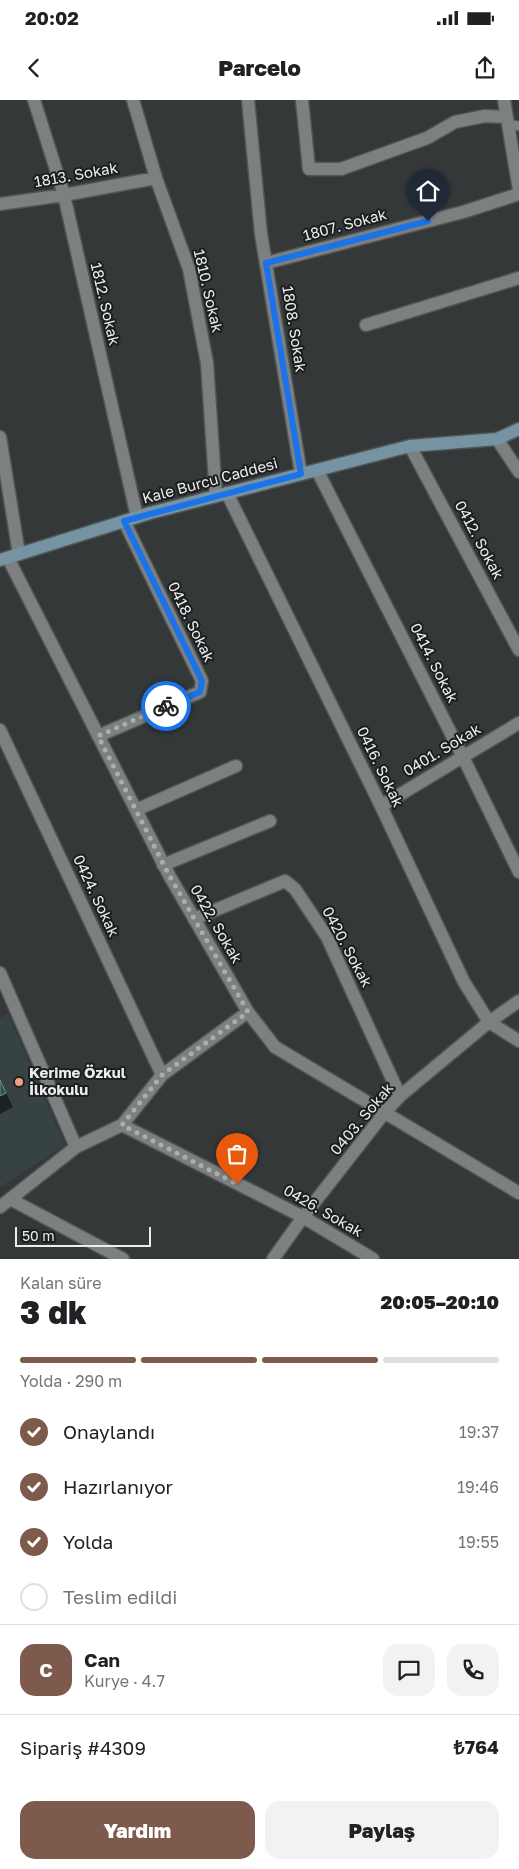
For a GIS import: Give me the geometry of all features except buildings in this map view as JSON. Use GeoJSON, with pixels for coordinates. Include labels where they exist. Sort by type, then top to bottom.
{"type":"FeatureCollection","features":[{"type":"Feature","properties":{"kind":"street","name":"1812. Sokak"},"geometry":{"type":"LineString","coordinates":[[34,100],[64,195],[137,517]]}},
{"type":"Feature","properties":{"kind":"street","name":"1810. Sokak"},"geometry":{"type":"LineString","coordinates":[[133,100],[156,178],[189,269],[207,362],[222,494]]}},
{"type":"Feature","properties":{"kind":"street","name":"1808. Sokak"},"geometry":{"type":"LineString","coordinates":[[248,100],[266,263],[301,474]]}},
{"type":"Feature","properties":{"kind":"street"},"geometry":{"type":"LineString","coordinates":[[302,100],[309,170],[341,169],[427,138],[454,122],[485,116],[511,122]]}},
{"type":"Feature","properties":{"kind":"street"},"geometry":{"type":"LineString","coordinates":[[504,100],[511,122],[519,190]]}},
{"type":"Feature","properties":{"kind":"street","name":"1813. Sokak"},"geometry":{"type":"LineString","coordinates":[[0,204],[64,195],[156,178]]}},
{"type":"Feature","properties":{"kind":"street","name":"1807. Sokak"},"geometry":{"type":"LineString","coordinates":[[266,263],[463,212],[519,194]]}},
{"type":"Feature","properties":{"kind":"street"},"geometry":{"type":"LineString","coordinates":[[366,325],[519,278]]}},
{"type":"Feature","properties":{"kind":"street","name":"Kale Burcu Caddesi"},"geometry":{"type":"LineString","coordinates":[[9,558],[137,517],[410,446],[496,440],[519,429]]}},
{"type":"Feature","properties":{"kind":"street","name":"0422. Sokak"},"geometry":{"type":"LineString","coordinates":[[0,437],[9,558],[163,865],[248,1012],[275,1047],[519,1193]]}},
{"type":"Feature","properties":{"kind":"street"},"geometry":{"type":"LineString","coordinates":[[496,440],[519,472]]}},
{"type":"Feature","properties":{"kind":"street","name":"0412. Sokak"},"geometry":{"type":"LineString","coordinates":[[410,446],[519,650]]}},
{"type":"Feature","properties":{"kind":"street","name":"0414. Sokak"},"geometry":{"type":"LineString","coordinates":[[317,470],[463,757],[519,872]]}},
{"type":"Feature","properties":{"kind":"street","name":"0416. Sokak"},"geometry":{"type":"LineString","coordinates":[[222,494],[381,806],[464,982],[489,1022],[519,1041]]}},
{"type":"Feature","properties":{"kind":"street","name":"0418. Sokak"},"geometry":{"type":"LineString","coordinates":[[98,736],[200,692],[202,681],[124,521]]}},
{"type":"Feature","properties":{"kind":"street","name":"0401. Sokak"},"geometry":{"type":"LineString","coordinates":[[381,806],[519,723]]}},
{"type":"Feature","properties":{"kind":"street","name":"0424. Sokak"},"geometry":{"type":"LineString","coordinates":[[0,730],[162,1075]]}},
{"type":"Feature","properties":{"kind":"street"},"geometry":{"type":"LineString","coordinates":[[136,810],[236,766]]}},
{"type":"Feature","properties":{"kind":"street"},"geometry":{"type":"LineString","coordinates":[[163,865],[270,821]]}},
{"type":"Feature","properties":{"kind":"street","name":"0420. Sokak"},"geometry":{"type":"LineString","coordinates":[[194,919],[285,882],[295,889],[327,937],[400,1096]]}},
{"type":"Feature","properties":{"kind":"street"},"geometry":{"type":"LineString","coordinates":[[0,973],[76,1147]]}},
{"type":"Feature","properties":{"kind":"street","name":"0403. Sokak"},"geometry":{"type":"LineString","coordinates":[[273,1259],[303,1217],[385,1112],[400,1096],[489,1022],[519,1001]]}},
{"type":"Feature","properties":{"kind":"street"},"geometry":{"type":"LineString","coordinates":[[0,1207],[76,1147],[122,1125],[162,1075],[248,1012]]}},
{"type":"Feature","properties":{"kind":"street","name":"0426. Sokak"},"geometry":{"type":"LineString","coordinates":[[122,1125],[303,1217],[373,1259]]}},
{"type":"Feature","properties":{"kind":"street"},"geometry":{"type":"LineString","coordinates":[[10,1198],[124,1259]]}},
{"type":"Feature","properties":{"kind":"shaded area","name":"Kerime Özkul İlkokulu"},"geometry":{"type":"Polygon","coordinates":[[[8,1014],[65,1145],[0,1187],[0,1018],[8,1014]]]}},
{"type":"Feature","properties":{"kind":"way so far"},"geometry":{"type":"LineString","coordinates":[[166,706],[98,736],[169,875],[248,1012],[162,1075],[122,1125],[237,1184]]}},
{"type":"Feature","properties":{"kind":"place","name":"Kerime Özkul İlkokulu"},"geometry":{"type":"Point","coordinates":[19,1082]}},
{"type":"Feature","properties":{"kind":"route"},"geometry":{"type":"LineString","coordinates":[[166,706],[200,692],[202,681],[124,521],[301,474],[266,263],[428,221]]}}]}
